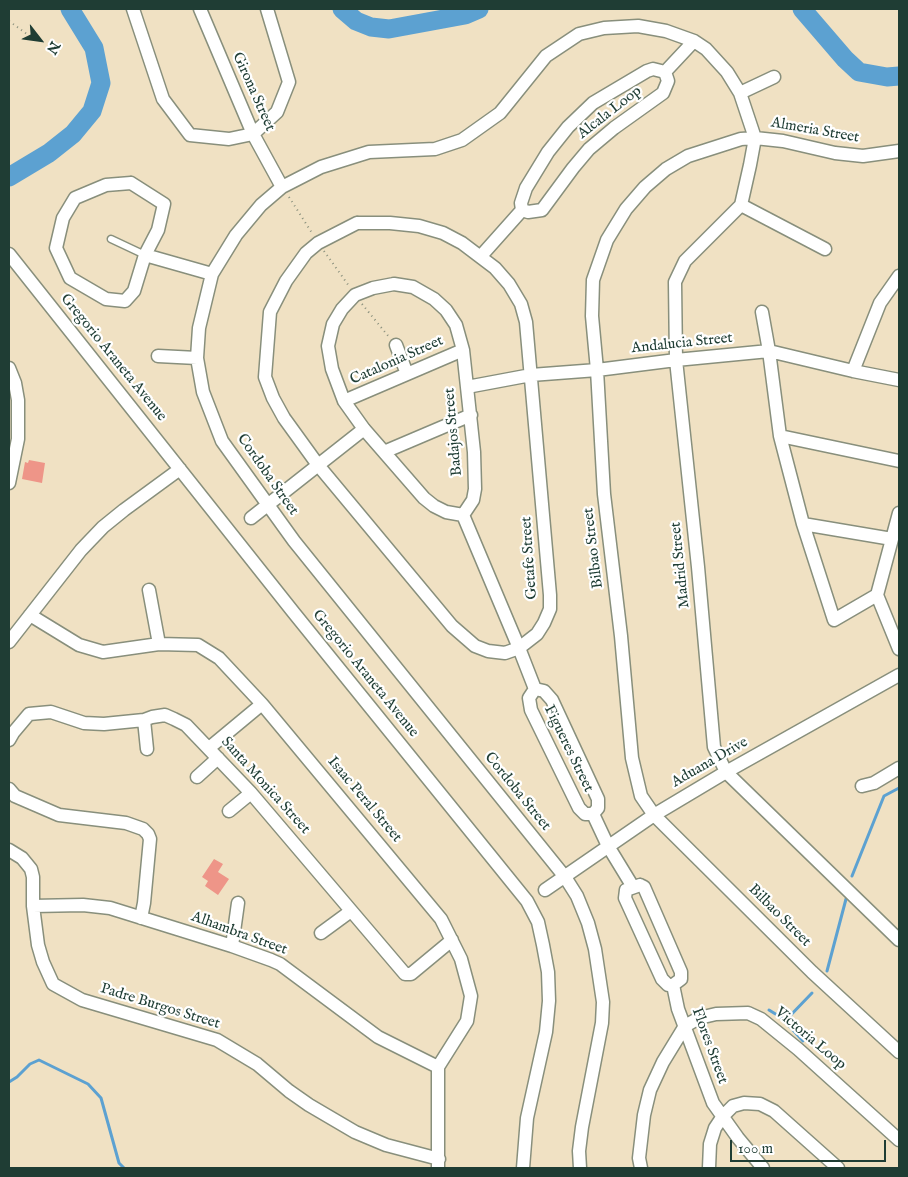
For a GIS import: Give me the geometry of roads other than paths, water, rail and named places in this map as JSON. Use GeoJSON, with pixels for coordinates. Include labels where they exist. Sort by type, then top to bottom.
{"type":"FeatureCollection","features":[{"type":"Feature","properties":{"kind":"street"},"geometry":{"type":"LineString","coordinates":[[133,9],[163,99],[190,135],[229,139],[253,134],[277,112],[289,82],[267,9]]}},
{"type":"Feature","properties":{"kind":"street","name":"Girona Street"},"geometry":{"type":"LineString","coordinates":[[200,9],[253,134],[282,186]]}},
{"type":"Feature","properties":{"kind":"street","name":"Cordoba Street"},"geometry":{"type":"LineString","coordinates":[[580,1168],[579,1151],[582,1127],[602,1023],[603,1002],[588,923],[577,896],[565,876],[294,541],[222,441],[203,392],[197,358],[199,328],[212,274],[236,235],[262,205],[282,186],[320,167],[369,152],[435,149],[462,140],[500,113],[546,56],[579,34],[604,28],[638,26],[666,31],[694,41],[706,49],[728,72],[740,93],[755,138]]}},
{"type":"Feature","properties":{"kind":"street"},"geometry":{"type":"LineString","coordinates":[[665,72],[694,41]]}},
{"type":"Feature","properties":{"kind":"street","name":"Alcala Loop"},"geometry":{"type":"LineString","coordinates":[[481,256],[522,210],[526,188],[548,152],[568,127],[593,103],[647,70],[653,69],[665,72],[668,81],[663,93],[614,128],[590,149],[573,168],[542,210],[528,212],[522,210]]}},
{"type":"Feature","properties":{"kind":"street"},"geometry":{"type":"LineString","coordinates":[[740,93],[774,77]]}},
{"type":"Feature","properties":{"kind":"street"},"geometry":{"type":"LineString","coordinates":[[755,138],[741,205],[825,249]]}},
{"type":"Feature","properties":{"kind":"street","name":"Almeria Street"},"geometry":{"type":"LineString","coordinates":[[755,138],[783,141],[835,153],[863,156],[899,151]]}},
{"type":"Feature","properties":{"kind":"street","name":"Bilbao Street"},"geometry":{"type":"LineString","coordinates":[[755,138],[741,139],[688,156],[666,169],[645,187],[626,210],[607,240],[593,280],[592,316],[604,494],[622,636],[632,758],[641,796],[654,815],[812,972],[899,1052]]}},
{"type":"Feature","properties":{"kind":"street"},"geometry":{"type":"LineString","coordinates":[[131,183],[164,204],[158,230],[145,255],[134,291],[125,301],[106,299],[70,278],[56,248],[63,218],[75,198],[106,185],[131,183]]}},
{"type":"Feature","properties":{"kind":"street","name":"Madrid Street"},"geometry":{"type":"LineString","coordinates":[[741,205],[686,262],[675,282],[676,360],[698,567],[714,747],[726,772],[899,940]]}},
{"type":"Feature","properties":{"kind":"street","name":"Getafe Street"},"geometry":{"type":"LineString","coordinates":[[357,223],[390,223],[419,226],[443,233],[481,256],[509,284],[521,304],[526,322],[550,595],[550,609],[537,634],[519,648],[504,652],[488,651],[475,646],[452,626],[318,465],[284,418],[273,398],[265,377],[270,312],[286,281],[306,253],[318,243],[357,223]]}},
{"type":"Feature","properties":{"kind":"street","name":"Gregorio Araneta Avenue"},"geometry":{"type":"LineString","coordinates":[[9,254],[294,613],[527,901],[538,922],[548,972],[549,1001],[546,1032],[527,1118],[522,1168]]}},
{"type":"Feature","properties":{"kind":"street"},"geometry":{"type":"LineString","coordinates":[[145,255],[212,274]]}},
{"type":"Feature","properties":{"kind":"street"},"geometry":{"type":"LineString","coordinates":[[853,371],[880,303],[899,276]]}},
{"type":"Feature","properties":{"kind":"street","name":"Badajos Street"},"geometry":{"type":"LineString","coordinates":[[344,402],[332,369],[328,346],[332,324],[355,295],[373,288],[394,284],[412,287],[434,299],[446,310],[456,325],[463,350],[471,415],[475,489],[473,500],[463,515]]}},
{"type":"Feature","properties":{"kind":"street"},"geometry":{"type":"LineString","coordinates":[[762,312],[780,436],[803,524],[834,620],[877,595]]}},
{"type":"Feature","properties":{"kind":"street"},"geometry":{"type":"LineString","coordinates":[[396,345],[407,374]]}},
{"type":"Feature","properties":{"kind":"street","name":"Catalonia Street"},"geometry":{"type":"LineString","coordinates":[[344,402],[463,350]]}},
{"type":"Feature","properties":{"kind":"street","name":"Andalucia Street"},"geometry":{"type":"LineString","coordinates":[[467,387],[531,375],[597,370],[769,351],[899,380]]}},
{"type":"Feature","properties":{"kind":"street"},"geometry":{"type":"LineString","coordinates":[[158,356],[197,358]]}},
{"type":"Feature","properties":{"kind":"street"},"geometry":{"type":"LineString","coordinates":[[9,368],[15,383],[18,400],[18,439],[9,483]]}},
{"type":"Feature","properties":{"kind":"street"},"geometry":{"type":"LineString","coordinates":[[344,402],[364,429],[424,498],[446,512],[463,515]]}},
{"type":"Feature","properties":{"kind":"street"},"geometry":{"type":"LineString","coordinates":[[384,452],[471,415]]}},
{"type":"Feature","properties":{"kind":"street"},"geometry":{"type":"LineString","coordinates":[[251,518],[364,429]]}},
{"type":"Feature","properties":{"kind":"street"},"geometry":{"type":"LineString","coordinates":[[780,436],[899,461]]}},
{"type":"Feature","properties":{"kind":"street"},"geometry":{"type":"LineString","coordinates":[[9,642],[81,550],[103,527],[180,469]]}},
{"type":"Feature","properties":{"kind":"street"},"geometry":{"type":"LineString","coordinates":[[899,513],[877,595],[899,649]]}},
{"type":"Feature","properties":{"kind":"street","name":"Figueres Street"},"geometry":{"type":"LineString","coordinates":[[463,515],[535,689]]}},
{"type":"Feature","properties":{"kind":"street"},"geometry":{"type":"LineString","coordinates":[[803,524],[892,539]]}},
{"type":"Feature","properties":{"kind":"street"},"geometry":{"type":"LineString","coordinates":[[149,590],[159,644]]}},
{"type":"Feature","properties":{"kind":"street","name":"Isaac Peral Street"},"geometry":{"type":"LineString","coordinates":[[30,615],[79,645],[103,652],[159,644],[198,645],[219,658],[262,704],[441,919],[452,940],[461,960],[471,996],[467,1021],[438,1067]]}},
{"type":"Feature","properties":{"kind":"street","name":"Aduana Drive"},"geometry":{"type":"LineString","coordinates":[[545,890],[654,815],[726,772],[899,675]]}},
{"type":"Feature","properties":{"kind":"street","name":"Figueres Street"},"geometry":{"type":"LineString","coordinates":[[535,689],[544,691],[549,695],[598,799],[598,808],[593,814]]}},
{"type":"Feature","properties":{"kind":"street","name":"Figueres Street"},"geometry":{"type":"LineString","coordinates":[[535,689],[529,698],[530,710],[579,808],[585,814],[593,814]]}},
{"type":"Feature","properties":{"kind":"street"},"geometry":{"type":"LineString","coordinates":[[209,748],[262,704]]}},
{"type":"Feature","properties":{"kind":"street","name":"Santa Monica Street"},"geometry":{"type":"LineString","coordinates":[[9,740],[29,714],[51,712],[84,723],[104,724],[144,720],[152,716],[165,715],[174,719],[186,725],[251,793],[405,974],[411,974],[452,940]]}},
{"type":"Feature","properties":{"kind":"street"},"geometry":{"type":"LineString","coordinates":[[144,720],[148,749]]}},
{"type":"Feature","properties":{"kind":"street"},"geometry":{"type":"LineString","coordinates":[[197,778],[218,758]]}},
{"type":"Feature","properties":{"kind":"street"},"geometry":{"type":"LineString","coordinates":[[862,786],[874,783],[899,768]]}},
{"type":"Feature","properties":{"kind":"street"},"geometry":{"type":"LineString","coordinates":[[9,789],[15,796],[59,815],[126,823],[143,829],[150,839],[141,918]]}},
{"type":"Feature","properties":{"kind":"street"},"geometry":{"type":"LineString","coordinates":[[229,811],[251,793]]}},
{"type":"Feature","properties":{"kind":"street","name":"Figueres Street"},"geometry":{"type":"LineString","coordinates":[[593,814],[608,846]]}},
{"type":"Feature","properties":{"kind":"street","name":"Flores Street"},"geometry":{"type":"LineString","coordinates":[[608,846],[633,887],[640,885],[644,887],[681,972],[681,979],[673,985],[678,1009],[713,1102],[738,1138],[764,1168]]}},
{"type":"Feature","properties":{"kind":"street","name":"Padre Burgos Street"},"geometry":{"type":"LineString","coordinates":[[9,850],[22,858],[31,869],[38,945],[53,984],[68,994],[89,1003],[217,1040],[257,1064],[309,1105],[355,1132],[438,1164]]}},
{"type":"Feature","properties":{"kind":"street"},"geometry":{"type":"LineString","coordinates":[[633,887],[626,890],[625,898],[662,979],[668,985],[673,985]]}},
{"type":"Feature","properties":{"kind":"street"},"geometry":{"type":"LineString","coordinates":[[232,946],[238,903]]}},
{"type":"Feature","properties":{"kind":"street","name":"Alhambra Street"},"geometry":{"type":"LineString","coordinates":[[33,906],[83,904],[110,908],[232,946],[280,964],[378,1037],[438,1067]]}},
{"type":"Feature","properties":{"kind":"street"},"geometry":{"type":"LineString","coordinates":[[321,933],[351,911]]}},
{"type":"Feature","properties":{"kind":"street","name":"Victoria Loop"},"geometry":{"type":"LineString","coordinates":[[685,1026],[699,1018],[716,1014],[748,1013],[762,1019],[899,1140]]}},
{"type":"Feature","properties":{"kind":"street"},"geometry":{"type":"LineString","coordinates":[[642,1168],[639,1158],[644,1115],[650,1090],[663,1062],[685,1026]]}},
{"type":"Feature","properties":{"kind":"street"},"geometry":{"type":"LineString","coordinates":[[438,1067],[438,1164]]}},
{"type":"Feature","properties":{"kind":"street"},"geometry":{"type":"LineString","coordinates":[[709,1168],[710,1144],[715,1128],[733,1106],[744,1103],[760,1104],[768,1107],[838,1168]]}},
{"type":"Feature","properties":{"kind":"lane"},"geometry":{"type":"LineString","coordinates":[[111,239],[145,255]]}},
{"type":"Feature","properties":{"kind":"waterway"},"geometry":{"type":"LineString","coordinates":[[9,177],[49,153],[73,134],[92,111],[101,83],[94,48],[70,9]]}},
{"type":"Feature","properties":{"kind":"waterway"},"geometry":{"type":"LineString","coordinates":[[342,9],[356,21],[371,27],[389,29],[465,15],[479,9]]}},
{"type":"Feature","properties":{"kind":"waterway"},"geometry":{"type":"LineString","coordinates":[[802,9],[845,59],[859,72],[887,77],[899,76]]}},
{"type":"Feature","properties":{"kind":"waterway"},"geometry":{"type":"LineString","coordinates":[[852,876],[884,796],[899,788]]}},
{"type":"Feature","properties":{"kind":"waterway"},"geometry":{"type":"LineString","coordinates":[[827,971],[846,899]]}},
{"type":"Feature","properties":{"kind":"waterway"},"geometry":{"type":"LineString","coordinates":[[785,1021],[812,993]]}},
{"type":"Feature","properties":{"kind":"waterway"},"geometry":{"type":"LineString","coordinates":[[769,1010],[782,1018],[803,1041]]}},
{"type":"Feature","properties":{"kind":"waterway"},"geometry":{"type":"LineString","coordinates":[[9,1082],[30,1064],[39,1060],[88,1084],[101,1098],[119,1163],[124,1168]]}}]}
